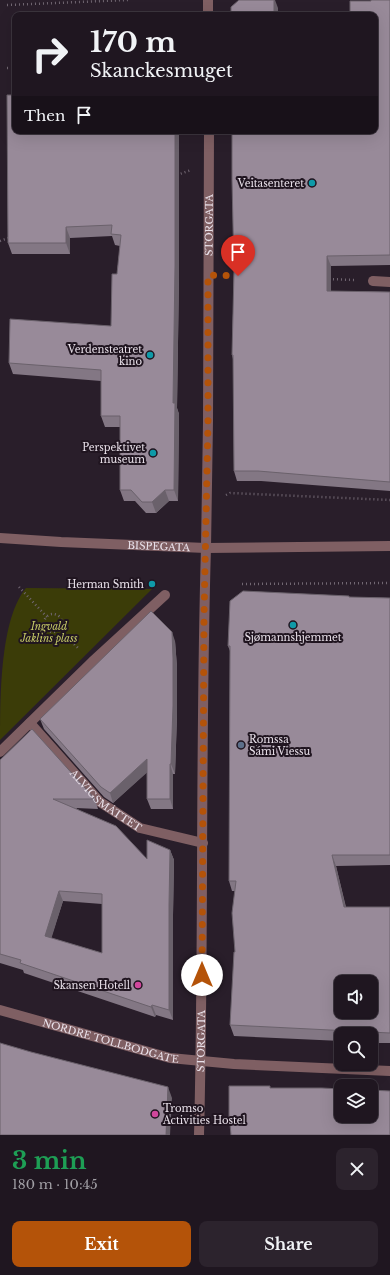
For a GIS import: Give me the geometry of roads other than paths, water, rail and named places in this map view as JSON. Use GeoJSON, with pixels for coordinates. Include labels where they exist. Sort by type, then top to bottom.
{"type":"FeatureCollection","features":[{"type":"Feature","properties":{"kind":"street"},"geometry":{"type":"LineString","coordinates":[[208,0],[208,12]]}},
{"type":"Feature","properties":{"kind":"street","name":"STORGATA"},"geometry":{"type":"LineString","coordinates":[[200,1135],[204,616],[208,414],[209,134]]}},
{"type":"Feature","properties":{"kind":"street"},"geometry":{"type":"LineString","coordinates":[[374,281],[390,282]]}},
{"type":"Feature","properties":{"kind":"street","name":"BISPEGATA"},"geometry":{"type":"LineString","coordinates":[[0,538],[206,548],[390,546]]}},
{"type":"Feature","properties":{"kind":"street"},"geometry":{"type":"LineString","coordinates":[[0,752],[92,662],[165,595]]}},
{"type":"Feature","properties":{"kind":"street","name":"ALVIGSMÅTTET"},"geometry":{"type":"LineString","coordinates":[[30,723],[100,802],[140,828],[203,843]]}},
{"type":"Feature","properties":{"kind":"street","name":"NORDRE TOLLBODGATE"},"geometry":{"type":"LineString","coordinates":[[0,1010],[160,1056],[200,1062],[390,1071]]}},
{"type":"Feature","properties":{"kind":"place","name":"Veitasenteret"},"geometry":{"type":"Point","coordinates":[312,183]}},
{"type":"Feature","properties":{"kind":"place","name":"Verdensteatret kino"},"geometry":{"type":"Point","coordinates":[150,355]}},
{"type":"Feature","properties":{"kind":"place","name":"Perspektivet museum"},"geometry":{"type":"Point","coordinates":[153,453]}},
{"type":"Feature","properties":{"kind":"place","name":"Herman Smith"},"geometry":{"type":"Point","coordinates":[152,584]}},
{"type":"Feature","properties":{"kind":"place","name":"Sjømannshjemmet"},"geometry":{"type":"Point","coordinates":[293,625]}},
{"type":"Feature","properties":{"kind":"place","name":"Romssa Sámi Viessu"},"geometry":{"type":"Point","coordinates":[241,745]}},
{"type":"Feature","properties":{"kind":"place","name":"Skansen Hotell"},"geometry":{"type":"Point","coordinates":[138,985]}},
{"type":"Feature","properties":{"kind":"place","name":"Tromso Activities Hostel"},"geometry":{"type":"Point","coordinates":[155,1114]}},
{"type":"Feature","properties":{"kind":"park label","name":"Ingvald Jaklins plass"},"geometry":{"type":"Point","coordinates":[49,632]}}]}
